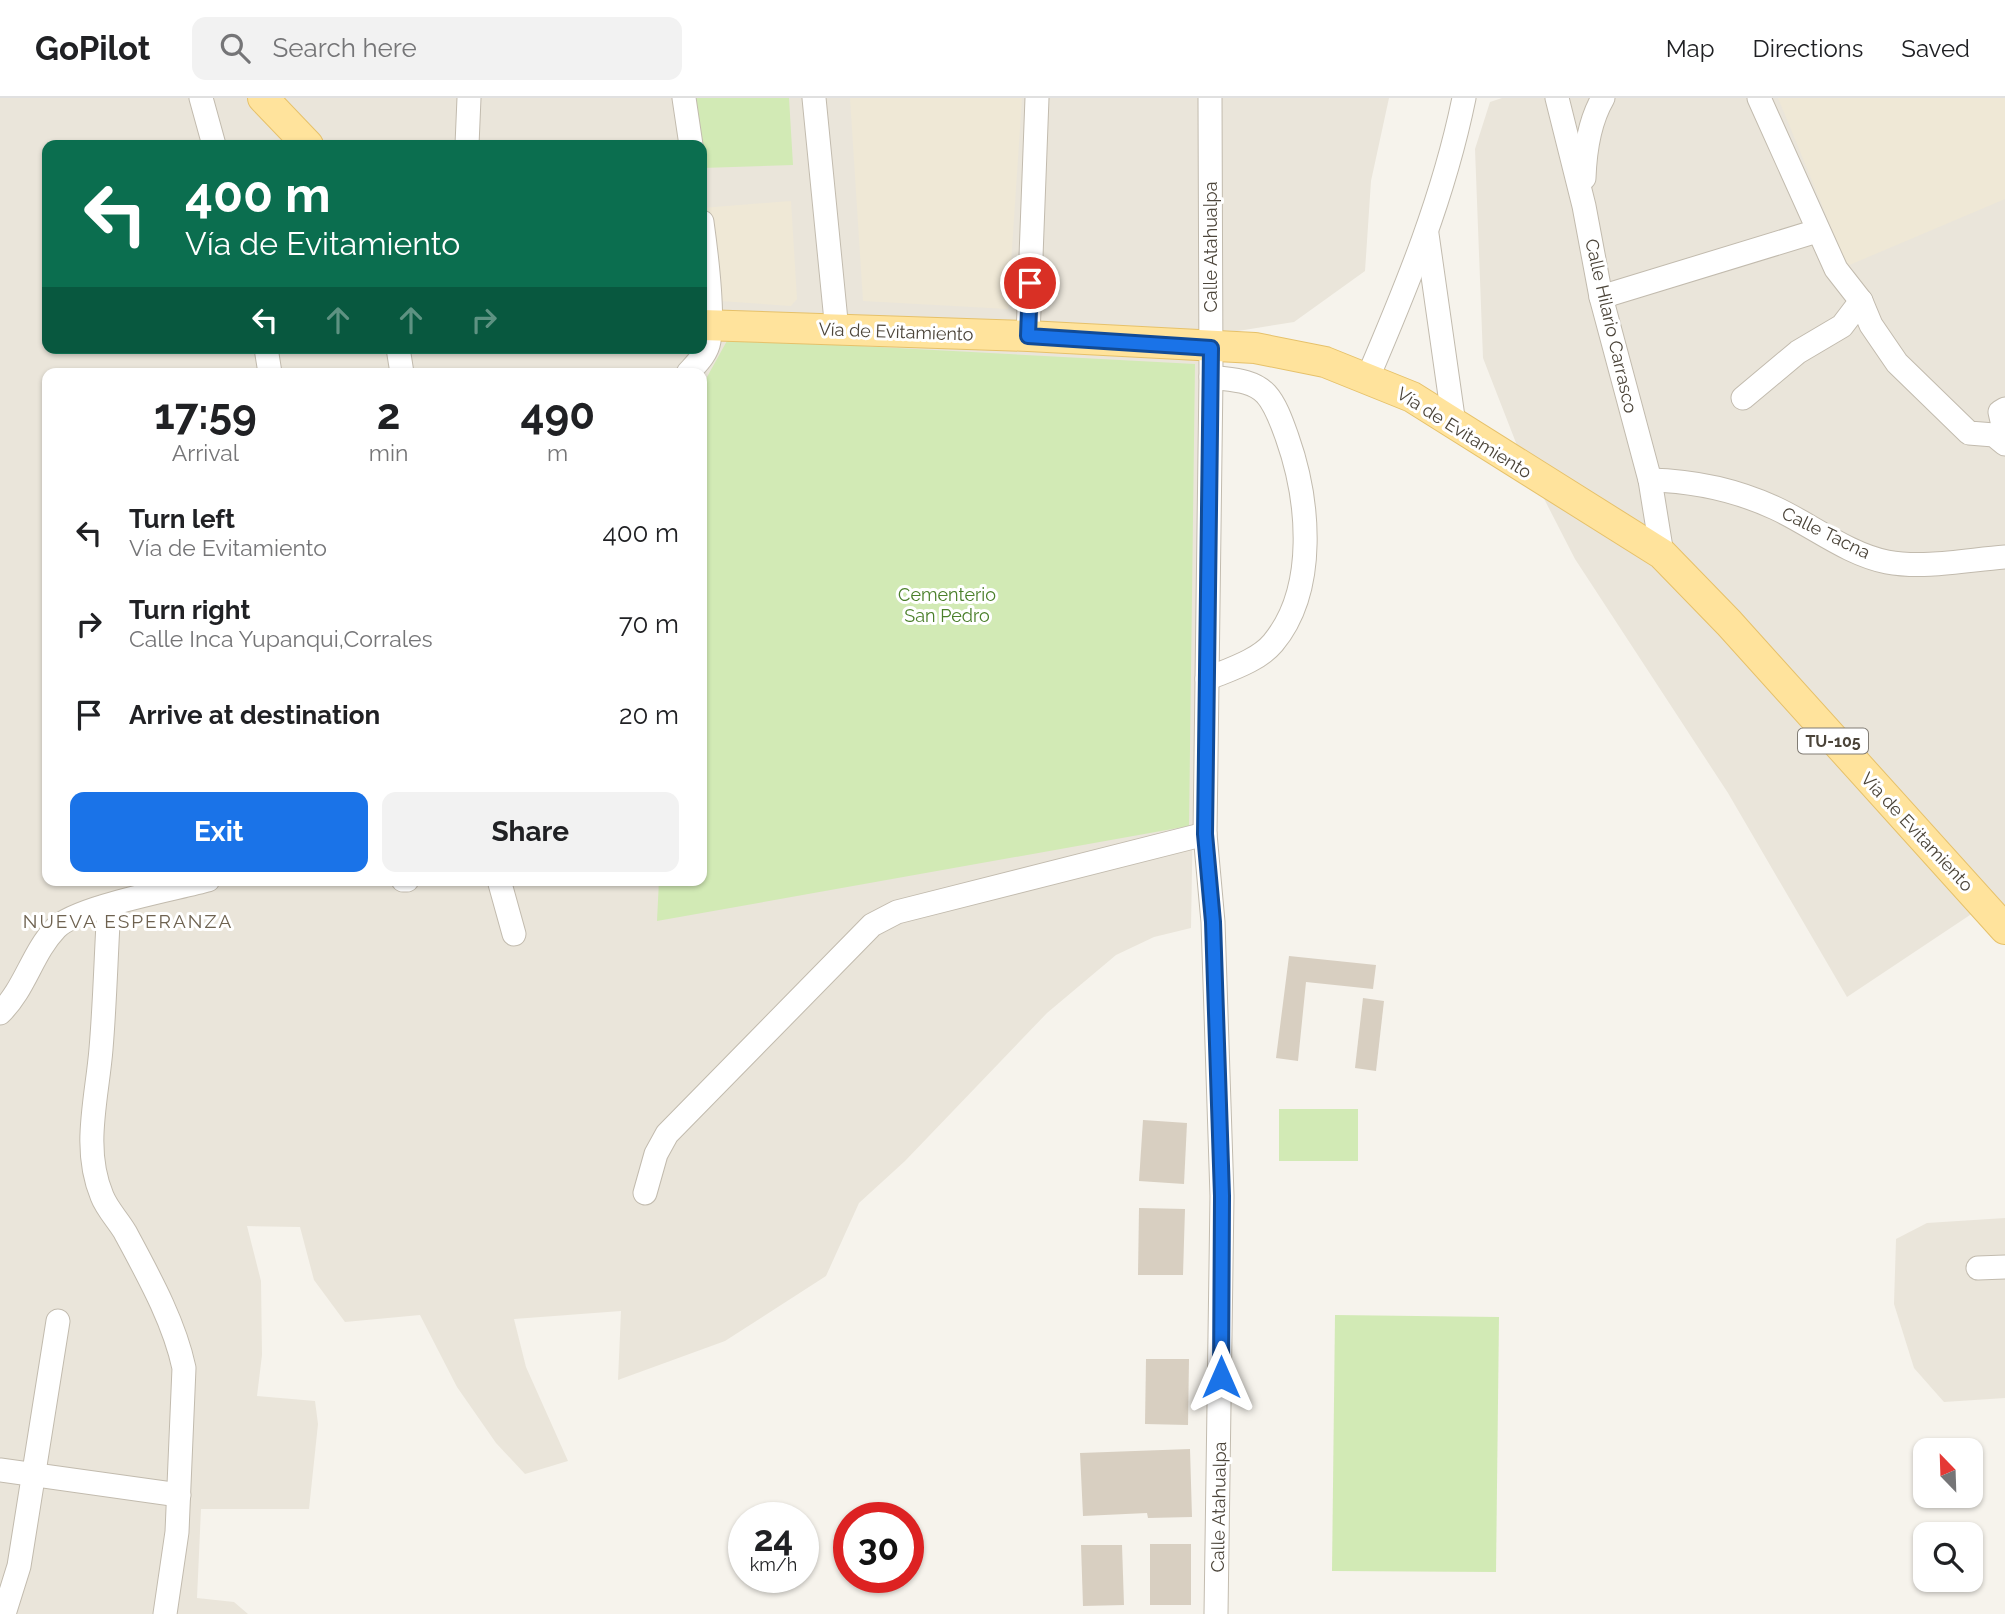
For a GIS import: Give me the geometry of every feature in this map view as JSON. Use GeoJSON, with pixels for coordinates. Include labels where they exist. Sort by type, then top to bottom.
{"type":"FeatureCollection","features":[{"type":"Feature","properties":{"kind":"main road"},"geometry":{"type":"LineString","coordinates":[[263,98],[303,140]]}},
{"type":"Feature","properties":{"kind":"main road","name":"Vía de Evitamiento"},"geometry":{"type":"LineString","coordinates":[[707,325],[1028,336],[1211,363],[1255,348],[1325,362],[1368,377],[1412,397],[1662,554],[1729,622],[2005,929]]}},
{"type":"Feature","properties":{"kind":"street"},"geometry":{"type":"LineString","coordinates":[[201,98],[213,140]]}},
{"type":"Feature","properties":{"kind":"street"},"geometry":{"type":"LineString","coordinates":[[467,140],[469,98]]}},
{"type":"Feature","properties":{"kind":"street"},"geometry":{"type":"LineString","coordinates":[[684,98],[690,140]]}},
{"type":"Feature","properties":{"kind":"street"},"geometry":{"type":"LineString","coordinates":[[814,98],[837,331]]}},
{"type":"Feature","properties":{"kind":"street"},"geometry":{"type":"LineString","coordinates":[[1028,336],[1037,98]]}},
{"type":"Feature","properties":{"kind":"street","name":"Calle Atahualpa"},"geometry":{"type":"LineString","coordinates":[[1210,98],[1211,363],[1205,834],[1213,922],[1222,1196],[1216,1614]]}},
{"type":"Feature","properties":{"kind":"street"},"geometry":{"type":"LineString","coordinates":[[1368,377],[1412,275],[1450,160],[1464,98]]}},
{"type":"Feature","properties":{"kind":"street","name":"Calle Hilario Carrasco"},"geometry":{"type":"LineString","coordinates":[[1557,98],[1584,206],[1601,297],[1650,480],[1662,554]]}},
{"type":"Feature","properties":{"kind":"street"},"geometry":{"type":"LineString","coordinates":[[1584,206],[1585,156],[1591,127],[1603,98]]}},
{"type":"Feature","properties":{"kind":"street"},"geometry":{"type":"LineString","coordinates":[[1759,98],[1836,269],[1861,301],[1871,326],[1897,363],[1969,433],[1999,439],[2004,430],[2000,412],[2005,408]]}},
{"type":"Feature","properties":{"kind":"street"},"geometry":{"type":"LineString","coordinates":[[1427,230],[1454,424]]}},
{"type":"Feature","properties":{"kind":"street"},"geometry":{"type":"LineString","coordinates":[[1601,297],[1817,231]]}},
{"type":"Feature","properties":{"kind":"street"},"geometry":{"type":"LineString","coordinates":[[1743,398],[1798,352],[1842,326],[1861,301]]}},
{"type":"Feature","properties":{"kind":"street"},"geometry":{"type":"LineString","coordinates":[[693,368],[703,354]]}},
{"type":"Feature","properties":{"kind":"street"},"geometry":{"type":"LineString","coordinates":[[1207,678],[1241,664],[1272,645],[1292,611],[1304,555],[1306,508],[1294,458],[1280,418],[1267,394],[1211,363]]}},
{"type":"Feature","properties":{"kind":"street","name":"Calle Tacna"},"geometry":{"type":"LineString","coordinates":[[1650,480],[1704,484],[1774,507],[1853,550],[1886,562],[1935,563],[2005,557]]}},
{"type":"Feature","properties":{"kind":"street"},"geometry":{"type":"LineString","coordinates":[[645,1192],[656,1154],[667,1134],[872,925],[897,912],[1205,834]]}},
{"type":"Feature","properties":{"kind":"street"},"geometry":{"type":"LineString","coordinates":[[0,1013],[13,1001],[57,927],[109,906],[185,886]]}},
{"type":"Feature","properties":{"kind":"street"},"geometry":{"type":"LineString","coordinates":[[501,886],[514,934]]}},
{"type":"Feature","properties":{"kind":"street"},"geometry":{"type":"LineString","coordinates":[[109,906],[101,1052],[91,1120],[93,1163],[102,1197],[123,1230],[179,1343],[184,1368],[177,1532],[164,1614]]}},
{"type":"Feature","properties":{"kind":"street"},"geometry":{"type":"LineString","coordinates":[[1978,1268],[2005,1267]]}},
{"type":"Feature","properties":{"kind":"street"},"geometry":{"type":"LineString","coordinates":[[4,1614],[19,1566],[58,1321]]}},
{"type":"Feature","properties":{"kind":"street"},"geometry":{"type":"LineString","coordinates":[[0,1470],[179,1495]]}},
{"type":"Feature","properties":{"kind":"shaded area"},"geometry":{"type":"Polygon","coordinates":[[[0,98],[1389,98],[1371,181],[1365,271],[1294,322],[1201,337],[1191,928],[1154,937],[1116,955],[1047,1013],[905,1161],[859,1203],[826,1276],[725,1341],[618,1380],[621,1311],[514,1319],[526,1367],[568,1461],[525,1474],[496,1443],[457,1387],[420,1315],[345,1322],[314,1280],[300,1227],[247,1226],[261,1281],[262,1355],[257,1396],[315,1401],[318,1424],[309,1509],[201,1509],[197,1598],[234,1602],[248,1614],[0,1614],[0,98]]]}},
{"type":"Feature","properties":{"kind":"shaded area"},"geometry":{"type":"Polygon","coordinates":[[[850,98],[1022,98],[1008,309],[863,301],[850,98]]]}},
{"type":"Feature","properties":{"kind":"shaded area"},"geometry":{"type":"Polygon","coordinates":[[[1502,98],[2005,98],[2005,906],[1997,897],[1847,997],[1728,793],[1575,559],[1518,448],[1483,358],[1475,149],[1490,102],[1502,98]]]}},
{"type":"Feature","properties":{"kind":"shaded area"},"geometry":{"type":"Polygon","coordinates":[[[1778,98],[2005,98],[2005,199],[1847,266],[1778,98]]]}},
{"type":"Feature","properties":{"kind":"shaded area"},"geometry":{"type":"Polygon","coordinates":[[[791,201],[797,299],[791,306],[707,300],[707,208],[791,201]]]}},
{"type":"Feature","properties":{"kind":"shaded area"},"geometry":{"type":"Polygon","coordinates":[[[2005,1218],[2005,1398],[1944,1402],[1914,1368],[1894,1304],[1896,1239],[1927,1223],[2005,1218]]]}},
{"type":"Feature","properties":{"kind":"green space"},"geometry":{"type":"Polygon","coordinates":[[[686,98],[789,98],[793,165],[707,168],[707,140],[700,140],[686,98]]]}},
{"type":"Feature","properties":{"kind":"green space","name":"Cementerio San Pedro"},"geometry":{"type":"Polygon","coordinates":[[[728,339],[1195,364],[1189,826],[657,921],[659,886],[707,886],[707,377],[728,339]]]}},
{"type":"Feature","properties":{"kind":"green space"},"geometry":{"type":"Polygon","coordinates":[[[1279,1109],[1358,1109],[1358,1161],[1279,1161],[1279,1109]]]}},
{"type":"Feature","properties":{"kind":"green space"},"geometry":{"type":"Polygon","coordinates":[[[1335,1315],[1499,1317],[1496,1572],[1332,1571],[1335,1315]]]}},
{"type":"Feature","properties":{"kind":"building"},"geometry":{"type":"Polygon","coordinates":[[[1289,956],[1376,965],[1373,989],[1306,982],[1298,1061],[1276,1058],[1289,956]]]}},
{"type":"Feature","properties":{"kind":"building"},"geometry":{"type":"Polygon","coordinates":[[[1363,998],[1384,1001],[1376,1071],[1355,1068],[1363,998]]]}},
{"type":"Feature","properties":{"kind":"building"},"geometry":{"type":"Polygon","coordinates":[[[1143,1120],[1187,1123],[1184,1184],[1139,1181],[1143,1120]]]}},
{"type":"Feature","properties":{"kind":"building"},"geometry":{"type":"Polygon","coordinates":[[[1139,1208],[1185,1209],[1183,1275],[1138,1275],[1139,1208]]]}},
{"type":"Feature","properties":{"kind":"building"},"geometry":{"type":"Polygon","coordinates":[[[1146,1359],[1189,1359],[1188,1425],[1145,1424],[1146,1359]]]}},
{"type":"Feature","properties":{"kind":"building"},"geometry":{"type":"Polygon","coordinates":[[[1190,1449],[1192,1517],[1148,1518],[1147,1513],[1083,1516],[1080,1453],[1190,1449]]]}},
{"type":"Feature","properties":{"kind":"building"},"geometry":{"type":"Polygon","coordinates":[[[1150,1544],[1191,1544],[1191,1605],[1150,1605],[1150,1544]]]}},
{"type":"Feature","properties":{"kind":"building"},"geometry":{"type":"Polygon","coordinates":[[[1081,1545],[1122,1545],[1124,1605],[1083,1606],[1081,1545]]]}},
{"type":"Feature","properties":{"kind":"district","name":"NUEVA ESPERANZA"},"geometry":{"type":"Point","coordinates":[128,921]}},
{"type":"Feature","properties":{"kind":"route"},"geometry":{"type":"LineString","coordinates":[[1030,283],[1028,336],[1211,348],[1205,834],[1213,922],[1222,1196],[1221,1377]]}}]}
